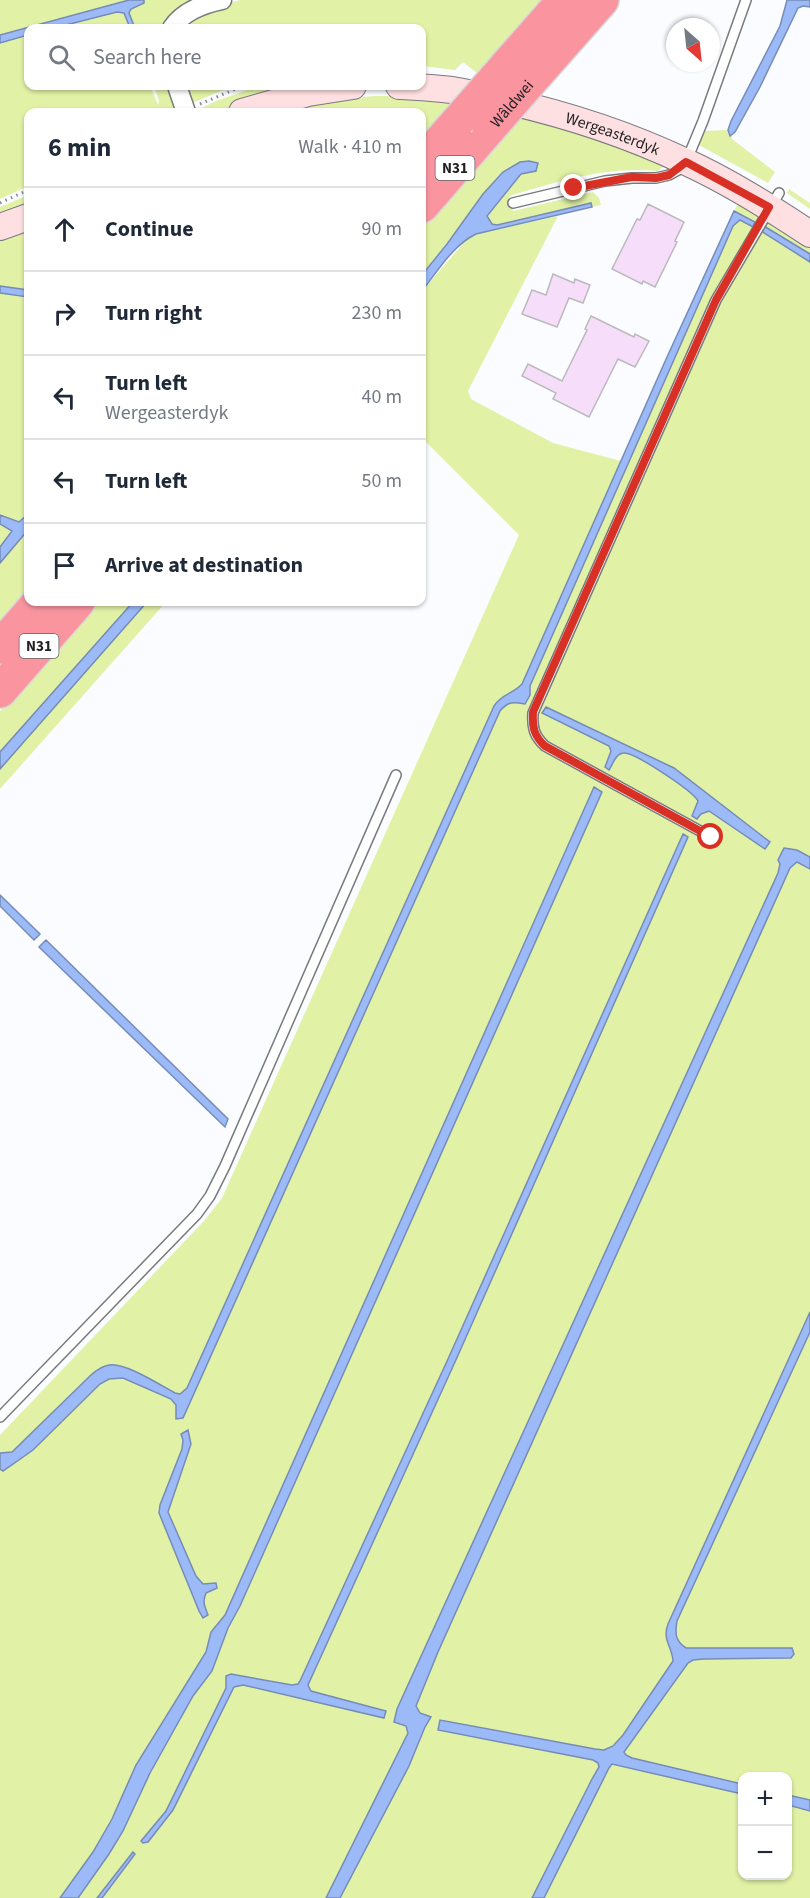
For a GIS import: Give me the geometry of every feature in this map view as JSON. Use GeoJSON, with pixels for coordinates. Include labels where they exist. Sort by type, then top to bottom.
{"type":"FeatureCollection","features":[{"type":"Feature","properties":{"kind":"highway","name":"Wâldwei"},"geometry":{"type":"LineString","coordinates":[[520,71],[564,0]]}},
{"type":"Feature","properties":{"kind":"highway","name":"Wâldwei"},"geometry":{"type":"LineString","coordinates":[[426,200],[473,125],[520,71],[602,0]]}},
{"type":"Feature","properties":{"kind":"highway","name":"Wâldwei"},"geometry":{"type":"LineString","coordinates":[[426,159],[473,125]]}},
{"type":"Feature","properties":{"kind":"highway","name":"N31"},"geometry":{"type":"LineString","coordinates":[[0,647],[36,606]]}},
{"type":"Feature","properties":{"kind":"highway","name":"N31"},"geometry":{"type":"LineString","coordinates":[[0,691],[74,606]]}},
{"type":"Feature","properties":{"kind":"street"},"geometry":{"type":"LineString","coordinates":[[175,24],[192,10],[222,0]]}},
{"type":"Feature","properties":{"kind":"street","name":"Wergeasterdyk"},"geometry":{"type":"LineString","coordinates":[[426,88],[456,91],[533,108],[601,127],[774,200],[810,234]]}},
{"type":"Feature","properties":{"kind":"street"},"geometry":{"type":"LineString","coordinates":[[178,90],[184,108]]}},
{"type":"Feature","properties":{"kind":"street"},"geometry":{"type":"LineString","coordinates":[[256,108],[308,93],[327,90]]}},
{"type":"Feature","properties":{"kind":"street"},"geometry":{"type":"LineString","coordinates":[[0,227],[24,219]]}},
{"type":"Feature","properties":{"kind":"lane"},"geometry":{"type":"LineString","coordinates":[[513,203],[605,181],[669,175],[686,162],[746,0]]}},
{"type":"Feature","properties":{"kind":"lane"},"geometry":{"type":"LineString","coordinates":[[711,837],[545,746],[534,734],[533,712],[716,300],[774,200]]}},
{"type":"Feature","properties":{"kind":"lane"},"geometry":{"type":"LineString","coordinates":[[0,1417],[197,1214],[210,1196],[396,775]]}},
{"type":"Feature","properties":{"kind":"path"},"geometry":{"type":"LineString","coordinates":[[194,108],[234,90]]}},
{"type":"Feature","properties":{"kind":"path"},"geometry":{"type":"LineString","coordinates":[[0,203],[24,192]]}},
{"type":"Feature","properties":{"kind":"green space"},"geometry":{"type":"Polygon","coordinates":[[[0,0],[129,0],[41,24],[24,24],[24,28],[0,35],[0,0]]]}},
{"type":"Feature","properties":{"kind":"green space"},"geometry":{"type":"Polygon","coordinates":[[[144,0],[206,0],[173,24],[133,24],[129,13],[131,9],[143,3],[144,0]]]}},
{"type":"Feature","properties":{"kind":"green space"},"geometry":{"type":"Polygon","coordinates":[[[241,0],[545,0],[481,72],[477,73],[463,62],[455,70],[426,66],[426,24],[183,24],[213,6],[241,0]]]}},
{"type":"Feature","properties":{"kind":"green space"},"geometry":{"type":"Polygon","coordinates":[[[117,12],[124,13],[128,24],[70,24],[117,12]]]}},
{"type":"Feature","properties":{"kind":"green space"},"geometry":{"type":"Polygon","coordinates":[[[24,36],[24,90],[152,90],[158,105],[155,90],[175,90],[181,108],[24,108],[24,188],[0,199],[0,43],[24,36]]]}},
{"type":"Feature","properties":{"kind":"green space"},"geometry":{"type":"Polygon","coordinates":[[[182,90],[223,90],[188,105],[182,90]]]}},
{"type":"Feature","properties":{"kind":"green space"},"geometry":{"type":"Polygon","coordinates":[[[248,90],[289,90],[231,108],[201,108],[248,90]]]}},
{"type":"Feature","properties":{"kind":"green space"},"geometry":{"type":"Polygon","coordinates":[[[400,96],[455,103],[426,139],[426,108],[296,108],[340,99],[400,96]]]}},
{"type":"Feature","properties":{"kind":"green space"},"geometry":{"type":"Polygon","coordinates":[[[522,116],[578,131],[663,164],[662,168],[657,171],[620,171],[582,176],[509,196],[513,211],[593,192],[599,198],[601,205],[592,207],[591,204],[497,225],[490,222],[487,216],[521,174],[527,171],[503,172],[426,270],[426,220],[495,140],[522,116]]]}},
{"type":"Feature","properties":{"kind":"green space"},"geometry":{"type":"Polygon","coordinates":[[[728,130],[732,139],[775,172],[768,183],[699,145],[704,131],[728,130]]]}},
{"type":"Feature","properties":{"kind":"green space"},"geometry":{"type":"Polygon","coordinates":[[[789,189],[810,203],[810,209],[787,193],[789,189]]]}},
{"type":"Feature","properties":{"kind":"green space"},"geometry":{"type":"Polygon","coordinates":[[[24,197],[24,210],[0,219],[0,207],[24,197]]]}},
{"type":"Feature","properties":{"kind":"green space"},"geometry":{"type":"Polygon","coordinates":[[[740,200],[761,212],[760,219],[714,299],[533,703],[529,713],[528,727],[535,741],[553,756],[712,840],[714,836],[548,744],[538,732],[535,724],[538,707],[717,305],[763,225],[770,217],[810,244],[810,254],[765,226],[762,231],[810,262],[810,857],[797,850],[785,848],[778,860],[780,863],[778,873],[397,1709],[394,1722],[406,1726],[408,1733],[326,1898],[102,1898],[135,1855],[133,1852],[97,1898],[78,1898],[123,1831],[150,1773],[193,1696],[211,1672],[228,1628],[240,1606],[602,792],[595,788],[225,1615],[211,1632],[206,1652],[136,1765],[112,1819],[93,1852],[60,1898],[0,1898],[0,1469],[3,1471],[33,1450],[100,1384],[109,1379],[123,1378],[171,1399],[176,1405],[176,1419],[183,1418],[500,711],[511,703],[525,704],[530,695],[530,686],[733,226],[740,220],[752,226],[755,223],[734,211],[740,200]],[[546,707],[543,713],[609,746],[611,751],[605,767],[609,770],[621,753],[630,754],[663,773],[694,796],[698,801],[692,816],[697,819],[701,814],[709,811],[765,848],[770,842],[674,768],[546,707]],[[683,834],[448,1359],[300,1681],[292,1685],[231,1674],[226,1676],[226,1688],[166,1811],[141,1841],[143,1843],[148,1842],[173,1810],[234,1687],[243,1685],[384,1717],[386,1714],[386,1711],[311,1691],[308,1685],[455,1362],[688,837],[683,834]],[[188,1431],[181,1434],[182,1449],[159,1513],[203,1618],[208,1615],[204,1602],[206,1593],[217,1588],[216,1583],[203,1584],[196,1576],[168,1512],[191,1444],[188,1431]]]}},
{"type":"Feature","properties":{"kind":"green space"},"geometry":{"type":"Polygon","coordinates":[[[558,216],[468,391],[471,399],[553,443],[621,461],[522,684],[494,706],[187,1388],[180,1394],[175,1393],[124,1367],[104,1366],[92,1374],[12,1452],[0,1453],[0,1435],[204,1221],[222,1198],[519,535],[426,442],[426,286],[468,238],[476,234],[558,216]]]}},
{"type":"Feature","properties":{"kind":"green space"},"geometry":{"type":"Polygon","coordinates":[[[24,227],[24,289],[0,286],[0,236],[24,227]]]}},
{"type":"Feature","properties":{"kind":"green space"},"geometry":{"type":"Polygon","coordinates":[[[0,293],[24,296],[24,518],[19,522],[0,515],[0,293]]]}},
{"type":"Feature","properties":{"kind":"green space"},"geometry":{"type":"Polygon","coordinates":[[[0,524],[12,531],[0,547],[0,524]]]}},
{"type":"Feature","properties":{"kind":"green space"},"geometry":{"type":"Polygon","coordinates":[[[24,535],[24,602],[0,630],[0,563],[24,535]]]}},
{"type":"Feature","properties":{"kind":"green space"},"geometry":{"type":"Polygon","coordinates":[[[92,606],[129,606],[0,752],[0,711],[92,606]]]}},
{"type":"Feature","properties":{"kind":"green space"},"geometry":{"type":"Polygon","coordinates":[[[143,606],[162,606],[0,789],[0,769],[143,606]]]}},
{"type":"Feature","properties":{"kind":"green space"},"geometry":{"type":"Polygon","coordinates":[[[797,862],[810,869],[810,1312],[668,1624],[666,1634],[673,1661],[623,1735],[609,1749],[595,1749],[440,1720],[438,1730],[593,1760],[598,1763],[599,1767],[532,1898],[340,1898],[409,1766],[427,1723],[416,1706],[438,1652],[790,868],[797,862]]]}},
{"type":"Feature","properties":{"kind":"green space"},"geometry":{"type":"Polygon","coordinates":[[[810,1332],[810,1800],[792,1796],[792,1772],[738,1772],[738,1783],[626,1755],[624,1752],[688,1663],[704,1659],[791,1658],[794,1654],[792,1648],[686,1648],[678,1640],[677,1621],[810,1332]]]}},
{"type":"Feature","properties":{"kind":"green space"},"geometry":{"type":"Polygon","coordinates":[[[616,1763],[738,1793],[738,1880],[792,1880],[792,1806],[810,1811],[810,1898],[544,1898],[609,1767],[616,1763]]]}},
{"type":"Feature","properties":{"kind":"water"},"geometry":{"type":"Polygon","coordinates":[[[129,0],[144,0],[144,3],[131,9],[129,13],[133,24],[128,24],[124,13],[117,12],[70,24],[41,24],[129,0]]]}},
{"type":"Feature","properties":{"kind":"water"},"geometry":{"type":"Polygon","coordinates":[[[787,0],[810,0],[810,7],[798,8],[760,87],[735,132],[730,136],[728,130],[731,121],[780,26],[787,0]]]}},
{"type":"Feature","properties":{"kind":"water"},"geometry":{"type":"Polygon","coordinates":[[[24,28],[24,36],[0,43],[0,35],[24,28]]]}},
{"type":"Feature","properties":{"kind":"water"},"geometry":{"type":"Polygon","coordinates":[[[520,162],[538,163],[536,171],[521,174],[487,216],[492,224],[497,225],[591,203],[592,207],[476,234],[453,252],[426,286],[426,270],[483,194],[503,172],[520,162]]]}},
{"type":"Feature","properties":{"kind":"water"},"geometry":{"type":"Polygon","coordinates":[[[734,211],[755,222],[753,227],[740,220],[733,226],[530,686],[530,695],[525,704],[511,703],[500,711],[183,1418],[176,1419],[176,1405],[171,1399],[123,1378],[109,1379],[100,1384],[33,1450],[3,1471],[0,1469],[0,1453],[12,1452],[102,1367],[116,1365],[124,1367],[175,1393],[180,1394],[187,1388],[494,706],[522,684],[734,211]]]}},
{"type":"Feature","properties":{"kind":"water"},"geometry":{"type":"Polygon","coordinates":[[[764,226],[810,254],[810,262],[761,231],[764,226]]]}},
{"type":"Feature","properties":{"kind":"water"},"geometry":{"type":"Polygon","coordinates":[[[0,286],[24,289],[24,296],[0,293],[0,286]]]}},
{"type":"Feature","properties":{"kind":"water"},"geometry":{"type":"Polygon","coordinates":[[[0,515],[19,522],[24,518],[24,535],[0,563],[0,547],[12,531],[0,524],[0,515]]]}},
{"type":"Feature","properties":{"kind":"water"},"geometry":{"type":"Polygon","coordinates":[[[129,606],[143,606],[0,769],[0,752],[129,606]]]}},
{"type":"Feature","properties":{"kind":"water"},"geometry":{"type":"Polygon","coordinates":[[[546,707],[674,768],[770,842],[765,849],[709,811],[701,814],[697,819],[692,816],[698,801],[694,796],[663,773],[630,754],[621,753],[609,770],[605,767],[611,751],[609,746],[542,713],[546,707]]]}},
{"type":"Feature","properties":{"kind":"water"},"geometry":{"type":"Polygon","coordinates":[[[594,787],[602,792],[240,1606],[228,1628],[212,1671],[193,1696],[150,1773],[123,1831],[109,1854],[78,1898],[60,1898],[93,1852],[112,1819],[136,1765],[206,1652],[211,1632],[225,1615],[594,787]]]}},
{"type":"Feature","properties":{"kind":"water"},"geometry":{"type":"Polygon","coordinates":[[[683,834],[688,837],[455,1362],[308,1685],[311,1691],[386,1711],[384,1718],[243,1685],[234,1687],[173,1810],[148,1842],[143,1843],[141,1841],[166,1811],[226,1688],[226,1676],[231,1674],[292,1685],[300,1681],[448,1359],[683,834]]]}},
{"type":"Feature","properties":{"kind":"water"},"geometry":{"type":"Polygon","coordinates":[[[784,848],[797,850],[810,857],[810,869],[797,862],[790,868],[438,1652],[416,1706],[420,1713],[431,1717],[409,1766],[340,1898],[326,1898],[408,1733],[406,1726],[394,1722],[397,1709],[778,873],[780,864],[778,860],[784,848]]]}},
{"type":"Feature","properties":{"kind":"water"},"geometry":{"type":"Polygon","coordinates":[[[0,895],[40,934],[34,940],[0,906],[0,895]]]}},
{"type":"Feature","properties":{"kind":"water"},"geometry":{"type":"Polygon","coordinates":[[[46,940],[228,1119],[225,1127],[39,947],[46,940]]]}},
{"type":"Feature","properties":{"kind":"water"},"geometry":{"type":"Polygon","coordinates":[[[810,1312],[810,1332],[677,1621],[676,1629],[678,1640],[686,1648],[792,1648],[794,1654],[791,1658],[693,1660],[688,1663],[624,1752],[632,1758],[738,1783],[738,1793],[612,1764],[544,1898],[532,1898],[599,1767],[598,1763],[593,1760],[438,1730],[440,1720],[604,1750],[613,1746],[623,1735],[673,1661],[666,1634],[668,1624],[810,1312]]]}},
{"type":"Feature","properties":{"kind":"water"},"geometry":{"type":"Polygon","coordinates":[[[188,1430],[191,1444],[168,1512],[196,1576],[203,1584],[216,1583],[217,1588],[206,1593],[204,1602],[208,1615],[203,1618],[159,1513],[182,1449],[181,1434],[188,1430]]]}},
{"type":"Feature","properties":{"kind":"water"},"geometry":{"type":"Polygon","coordinates":[[[792,1796],[810,1800],[810,1811],[792,1806],[792,1796]]]}},
{"type":"Feature","properties":{"kind":"water"},"geometry":{"type":"Polygon","coordinates":[[[133,1852],[135,1854],[102,1898],[97,1898],[133,1852]]]}},
{"type":"Feature","properties":{"kind":"building"},"geometry":{"type":"Polygon","coordinates":[[[648,204],[684,222],[655,287],[643,281],[642,284],[612,269],[637,219],[640,220],[648,204]]]}},
{"type":"Feature","properties":{"kind":"building"},"geometry":{"type":"Polygon","coordinates":[[[553,274],[574,283],[575,279],[590,285],[583,303],[569,298],[557,327],[522,314],[532,290],[546,295],[553,274]]]}},
{"type":"Feature","properties":{"kind":"building"},"geometry":{"type":"Polygon","coordinates":[[[591,316],[634,337],[635,334],[649,341],[635,367],[618,359],[589,417],[553,399],[556,393],[522,376],[528,364],[562,381],[587,330],[585,329],[591,316]]]}},
{"type":"Feature","properties":{"kind":"route"},"geometry":{"type":"LineString","coordinates":[[574,188],[632,177],[656,178],[669,175],[686,162],[769,207],[716,300],[533,712],[534,734],[545,746],[711,837]]}}]}
